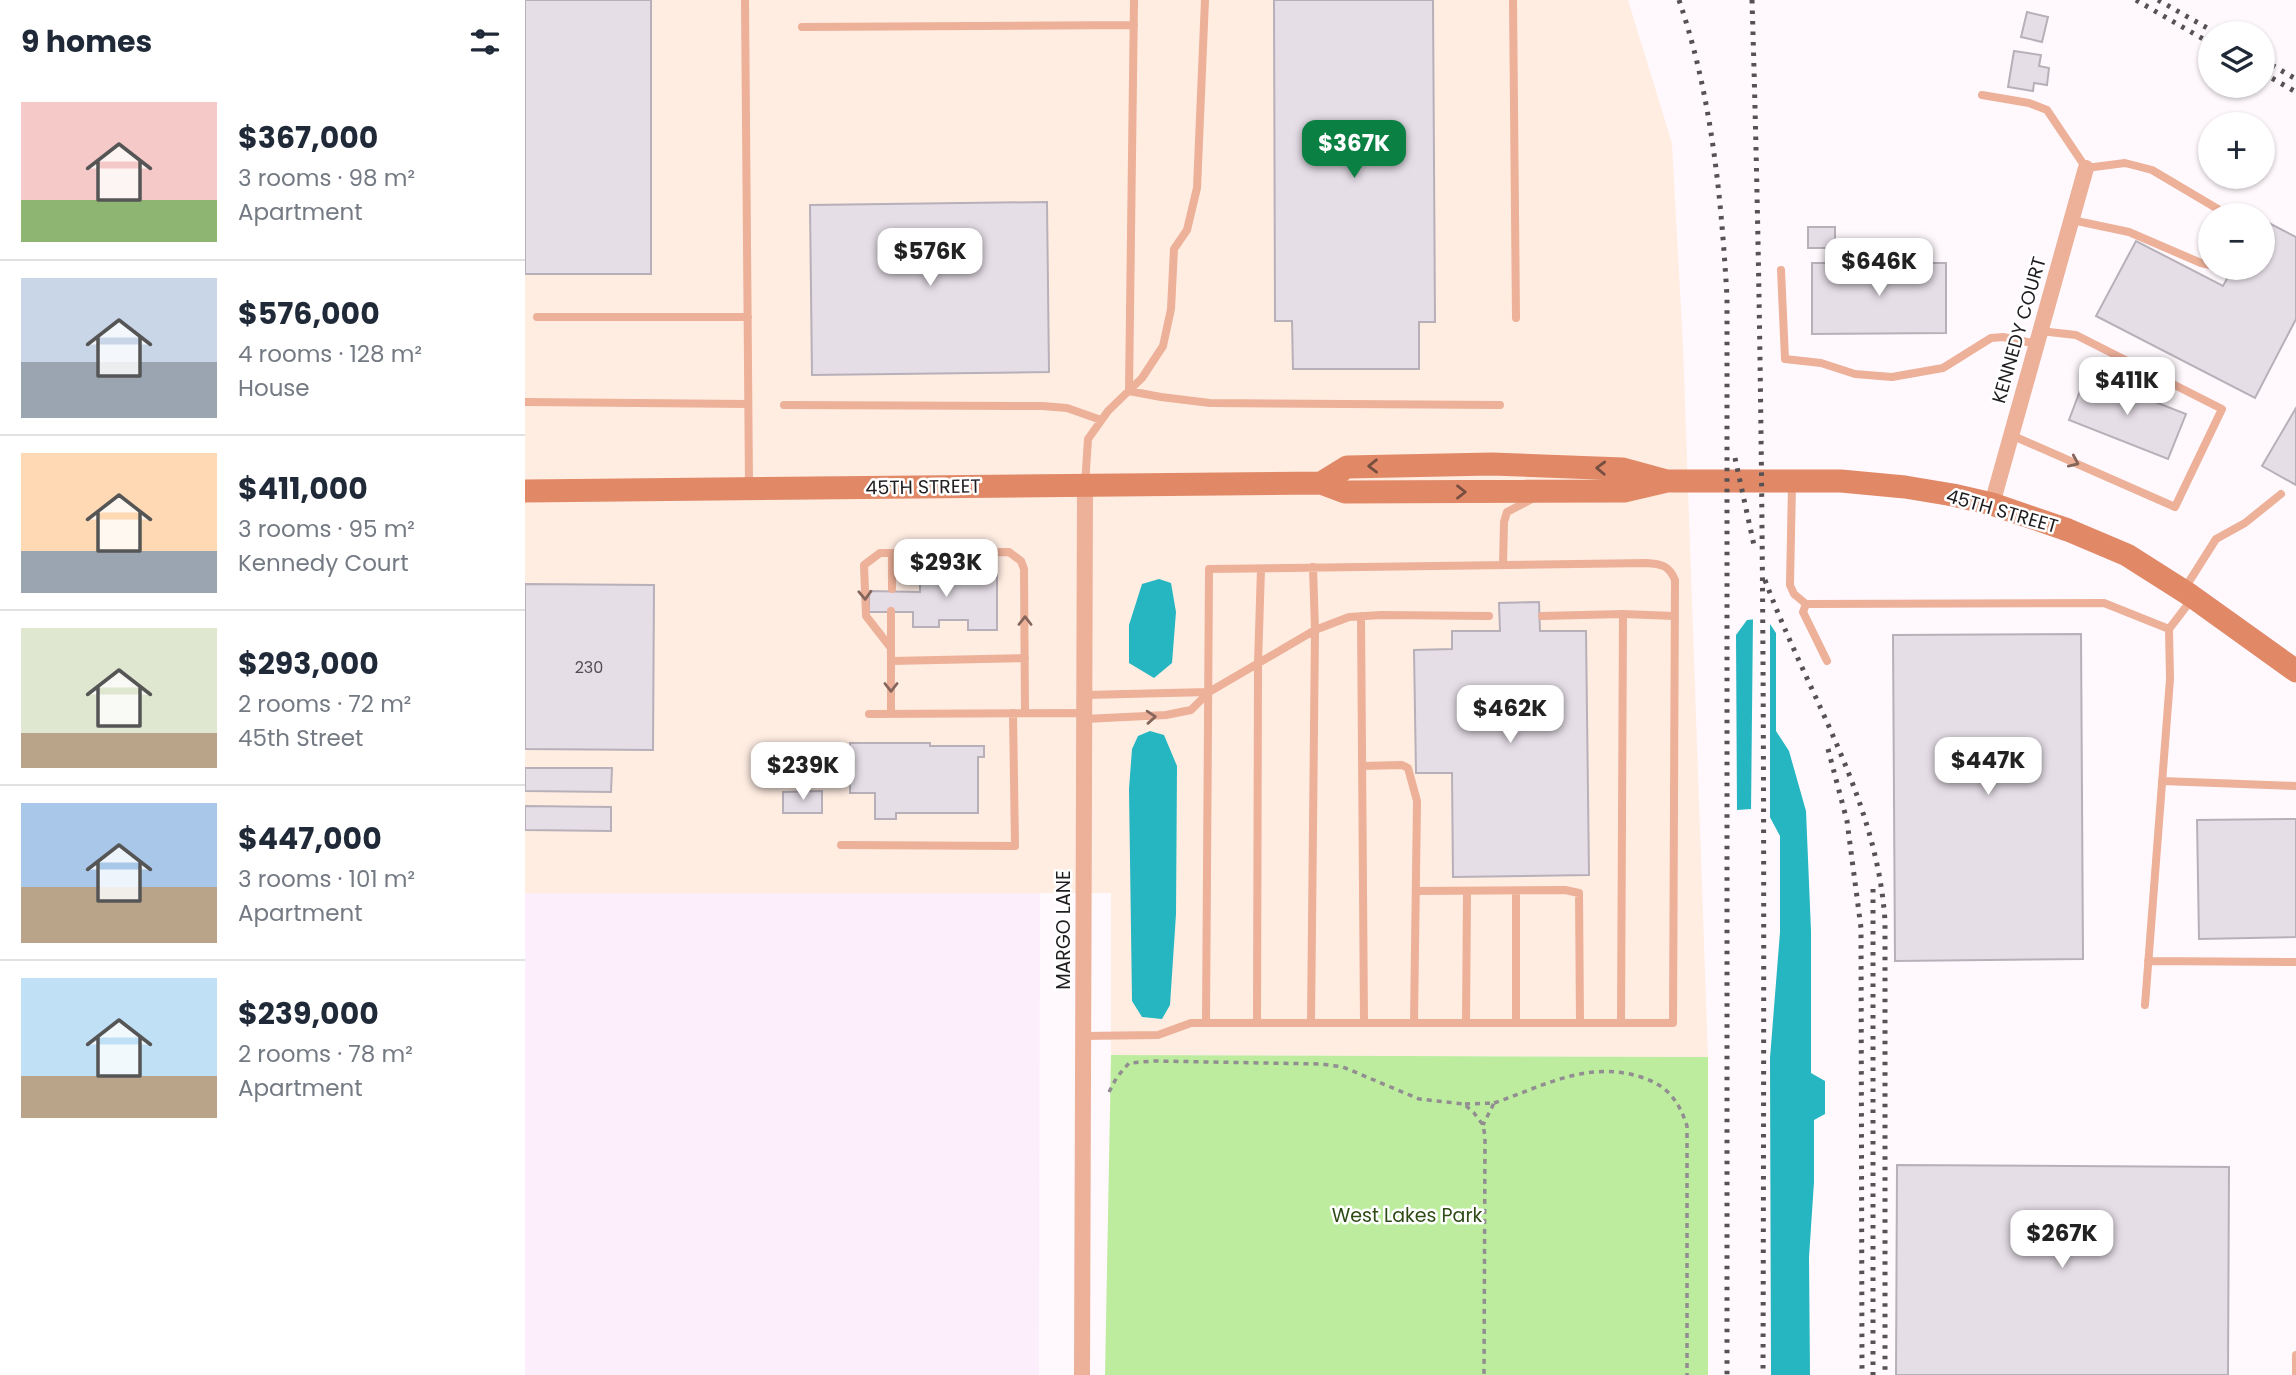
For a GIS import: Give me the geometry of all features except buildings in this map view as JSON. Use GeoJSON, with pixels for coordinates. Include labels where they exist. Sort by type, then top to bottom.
{"type":"FeatureCollection","features":[{"type":"Feature","properties":{"kind":"main road","name":"45TH STREET"},"geometry":{"type":"LineString","coordinates":[[1321,483],[1347,467],[1492,464],[1623,469],[1667,481]]}},
{"type":"Feature","properties":{"kind":"main road","name":"45TH STREET"},"geometry":{"type":"LineString","coordinates":[[525,491],[1321,483],[1345,492],[1624,491],[1667,481],[1842,481],[1905,487],[1992,504],[2068,530],[2127,555],[2188,593],[2296,671]]}},
{"type":"Feature","properties":{"kind":"street","name":"KENNEDY COURT"},"geometry":{"type":"LineString","coordinates":[[1992,504],[2086,168]]}},
{"type":"Feature","properties":{"kind":"street","name":"MARGO LANE"},"geometry":{"type":"LineString","coordinates":[[1082,1375],[1085,485]]}},
{"type":"Feature","properties":{"kind":"lane"},"geometry":{"type":"LineString","coordinates":[[745,0],[749,489]]}},
{"type":"Feature","properties":{"kind":"lane"},"geometry":{"type":"LineString","coordinates":[[1129,391],[1134,0]]}},
{"type":"Feature","properties":{"kind":"lane"},"geometry":{"type":"LineString","coordinates":[[1085,485],[1088,439],[1101,420],[1142,378],[1163,346],[1171,309],[1174,248],[1187,230],[1197,188],[1205,0]]}},
{"type":"Feature","properties":{"kind":"lane"},"geometry":{"type":"LineString","coordinates":[[1513,0],[1516,318]]}},
{"type":"Feature","properties":{"kind":"lane"},"geometry":{"type":"LineString","coordinates":[[802,27],[1134,24]]}},
{"type":"Feature","properties":{"kind":"lane"},"geometry":{"type":"LineString","coordinates":[[1982,95],[2029,103],[2047,110],[2086,168],[2125,163],[2152,170],[2208,203]]}},
{"type":"Feature","properties":{"kind":"lane"},"geometry":{"type":"LineString","coordinates":[[2072,220],[2129,232],[2198,262]]}},
{"type":"Feature","properties":{"kind":"lane"},"geometry":{"type":"LineString","coordinates":[[1781,270],[1785,359],[1821,363],[1855,374],[1892,377],[1943,368],[1991,338],[2076,335],[2222,409],[2175,507],[2011,435]]}},
{"type":"Feature","properties":{"kind":"lane"},"geometry":{"type":"LineString","coordinates":[[537,317],[748,317]]}},
{"type":"Feature","properties":{"kind":"lane"},"geometry":{"type":"LineString","coordinates":[[1129,391],[1210,402],[1500,405]]}},
{"type":"Feature","properties":{"kind":"lane"},"geometry":{"type":"LineString","coordinates":[[525,402],[748,404]]}},
{"type":"Feature","properties":{"kind":"lane"},"geometry":{"type":"LineString","coordinates":[[785,405],[1042,406],[1066,408],[1101,420]]}},
{"type":"Feature","properties":{"kind":"lane"},"geometry":{"type":"LineString","coordinates":[[1793,481],[1790,585],[1794,594],[1807,604],[2103,603],[2169,629]]}},
{"type":"Feature","properties":{"kind":"lane"},"geometry":{"type":"LineString","coordinates":[[1503,565],[1504,522],[1507,512],[1553,491]]}},
{"type":"Feature","properties":{"kind":"lane"},"geometry":{"type":"LineString","coordinates":[[2145,1005],[2170,679],[2169,629],[2216,539],[2245,523],[2281,494]]}},
{"type":"Feature","properties":{"kind":"lane"},"geometry":{"type":"LineString","coordinates":[[891,648],[866,616],[864,565],[880,553],[1009,552],[1016,556],[1024,569],[1025,713]]}},
{"type":"Feature","properties":{"kind":"lane"},"geometry":{"type":"LineString","coordinates":[[892,553],[892,589]]}},
{"type":"Feature","properties":{"kind":"lane"},"geometry":{"type":"LineString","coordinates":[[1083,1036],[1158,1035],[1191,1023],[1206,1023],[1257,1023],[1311,1023],[1364,1023],[1414,1023],[1466,1023],[1516,1023],[1580,1023],[1621,1023],[1673,1023],[1675,580],[1670,569],[1661,564],[1209,569],[1206,1023]]}},
{"type":"Feature","properties":{"kind":"lane"},"geometry":{"type":"LineString","coordinates":[[1311,1023],[1315,630],[1313,567]]}},
{"type":"Feature","properties":{"kind":"lane"},"geometry":{"type":"LineString","coordinates":[[1257,1023],[1258,663],[1261,569]]}},
{"type":"Feature","properties":{"kind":"lane"},"geometry":{"type":"LineString","coordinates":[[1807,604],[1803,612],[1827,661]]}},
{"type":"Feature","properties":{"kind":"lane"},"geometry":{"type":"LineString","coordinates":[[891,611],[891,714]]}},
{"type":"Feature","properties":{"kind":"lane"},"geometry":{"type":"LineString","coordinates":[[1621,1023],[1623,614]]}},
{"type":"Feature","properties":{"kind":"lane"},"geometry":{"type":"LineString","coordinates":[[1361,616],[1364,1023]]}},
{"type":"Feature","properties":{"kind":"lane"},"geometry":{"type":"LineString","coordinates":[[869,714],[1166,715],[1191,710],[1209,692],[1258,663],[1315,630],[1349,617],[1489,616]]}},
{"type":"Feature","properties":{"kind":"lane"},"geometry":{"type":"LineString","coordinates":[[1542,616],[1674,616]]}},
{"type":"Feature","properties":{"kind":"lane"},"geometry":{"type":"LineString","coordinates":[[891,661],[1025,658]]}},
{"type":"Feature","properties":{"kind":"lane"},"geometry":{"type":"LineString","coordinates":[[1085,695],[1209,692]]}},
{"type":"Feature","properties":{"kind":"lane"},"geometry":{"type":"LineString","coordinates":[[841,845],[1016,846],[1013,713]]}},
{"type":"Feature","properties":{"kind":"lane"},"geometry":{"type":"LineString","coordinates":[[1362,766],[1402,765],[1408,768],[1417,801],[1414,1023]]}},
{"type":"Feature","properties":{"kind":"lane"},"geometry":{"type":"LineString","coordinates":[[2162,781],[2296,786]]}},
{"type":"Feature","properties":{"kind":"lane"},"geometry":{"type":"LineString","coordinates":[[1416,891],[1579,892],[1580,1023]]}},
{"type":"Feature","properties":{"kind":"lane"},"geometry":{"type":"LineString","coordinates":[[1466,1023],[1467,891]]}},
{"type":"Feature","properties":{"kind":"lane"},"geometry":{"type":"LineString","coordinates":[[1516,1023],[1517,891]]}},
{"type":"Feature","properties":{"kind":"lane"},"geometry":{"type":"LineString","coordinates":[[2148,961],[2296,962]]}},
{"type":"Feature","properties":{"kind":"lane"},"geometry":{"type":"LineString","coordinates":[[2296,1355],[2296,1375]]}},
{"type":"Feature","properties":{"kind":"path"},"geometry":{"type":"LineString","coordinates":[[1109,1092],[1129,1063],[1154,1061],[1321,1064],[1343,1068],[1419,1099],[1464,1104],[1494,1103],[1570,1075],[1596,1070],[1623,1072],[1648,1079],[1668,1090],[1681,1107],[1687,1126],[1687,1375]]}},
{"type":"Feature","properties":{"kind":"path"},"geometry":{"type":"LineString","coordinates":[[1484,1375],[1483,1125],[1494,1103]]}},
{"type":"Feature","properties":{"kind":"path"},"geometry":{"type":"LineString","coordinates":[[1464,1104],[1483,1125]]}},
{"type":"Feature","properties":{"kind":"shaded area"},"geometry":{"type":"Polygon","coordinates":[[[525,0],[1628,0],[1672,143],[1683,346],[1708,1057],[1111,1055],[1111,893],[525,893],[525,0]]]}},
{"type":"Feature","properties":{"kind":"shaded area"},"geometry":{"type":"Polygon","coordinates":[[[525,893],[1040,893],[1039,1375],[525,1375],[525,893]]]}},
{"type":"Feature","properties":{"kind":"green space","name":"West Lakes Park"},"geometry":{"type":"Polygon","coordinates":[[[1111,1055],[1708,1057],[1708,1375],[1105,1375],[1111,1055]]]}},
{"type":"Feature","properties":{"kind":"water"},"geometry":{"type":"Polygon","coordinates":[[[1159,579],[1171,583],[1176,612],[1172,663],[1154,678],[1129,663],[1129,625],[1142,584],[1159,579]]]}},
{"type":"Feature","properties":{"kind":"water"},"geometry":{"type":"Polygon","coordinates":[[[1766,618],[1776,633],[1776,731],[1789,751],[1806,811],[1811,931],[1811,1073],[1825,1081],[1825,1114],[1814,1120],[1814,1182],[1809,1257],[1810,1375],[1771,1375],[1770,1058],[1780,932],[1780,836],[1765,808],[1737,810],[1736,635],[1747,620],[1766,618]]]}},
{"type":"Feature","properties":{"kind":"water"},"geometry":{"type":"Polygon","coordinates":[[[1150,731],[1164,735],[1177,766],[1176,914],[1170,1005],[1162,1019],[1142,1017],[1132,1001],[1129,789],[1132,749],[1138,736],[1150,731]]]}},
{"type":"Feature","properties":{"kind":"pier"},"geometry":{"type":"Polygon","coordinates":[[[1766,614],[1770,618],[1770,825],[1763,812],[1751,813],[1753,616],[1766,614]]]}},
{"type":"Feature","properties":{"kind":"railway"},"geometry":{"type":"LineString","coordinates":[[1679,0],[1700,73],[1713,147],[1727,297],[1727,1375]]}},
{"type":"Feature","properties":{"kind":"railway"},"geometry":{"type":"LineString","coordinates":[[1752,0],[1762,516],[1763,1375]]}},
{"type":"Feature","properties":{"kind":"railway"},"geometry":{"type":"LineString","coordinates":[[2136,0],[2198,36]]}},
{"type":"Feature","properties":{"kind":"railway"},"geometry":{"type":"LineString","coordinates":[[2158,0],[2198,23]]}},
{"type":"Feature","properties":{"kind":"railway"},"geometry":{"type":"LineString","coordinates":[[2275,67],[2296,79]]}},
{"type":"Feature","properties":{"kind":"railway"},"geometry":{"type":"LineString","coordinates":[[2275,80],[2296,92]]}},
{"type":"Feature","properties":{"kind":"railway"},"geometry":{"type":"LineString","coordinates":[[1735,458],[1755,550]]}},
{"type":"Feature","properties":{"kind":"railway"},"geometry":{"type":"LineString","coordinates":[[1765,580],[1855,789],[1879,876],[1885,921],[1885,1375]]}},
{"type":"Feature","properties":{"kind":"railway"},"geometry":{"type":"LineString","coordinates":[[1828,749],[1847,821],[1861,928],[1862,1375]]}},
{"type":"Feature","properties":{"kind":"railway"},"geometry":{"type":"LineString","coordinates":[[1873,889],[1873,1375]]}}]}
